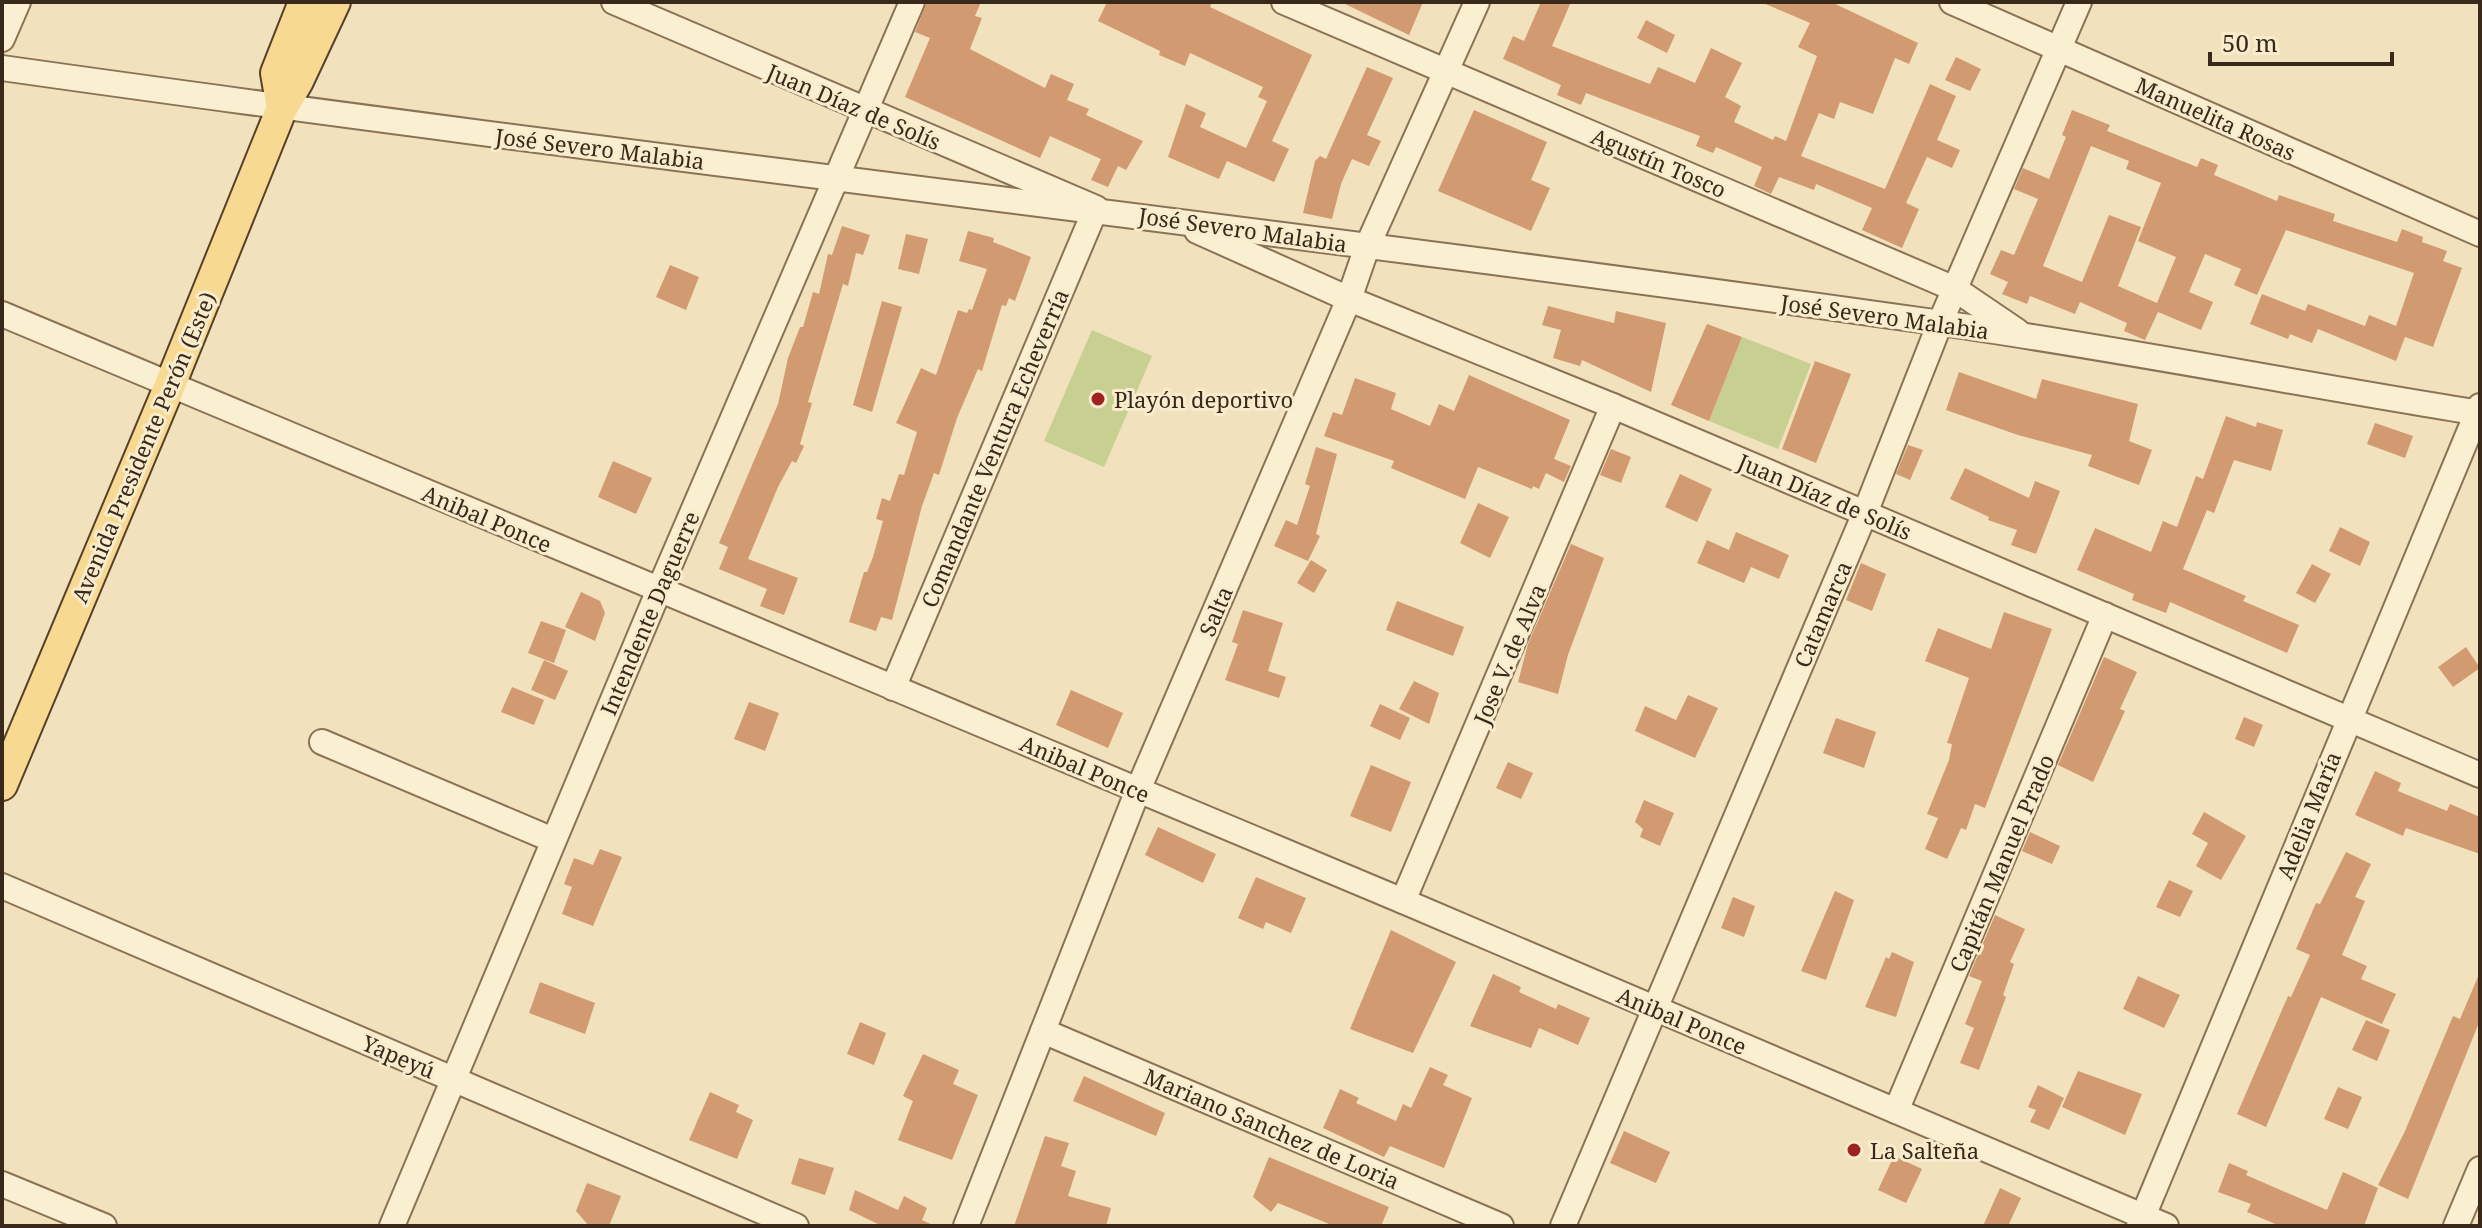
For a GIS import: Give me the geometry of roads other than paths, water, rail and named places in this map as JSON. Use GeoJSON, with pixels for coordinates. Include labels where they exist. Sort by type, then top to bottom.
{"type":"FeatureCollection","features":[{"type":"Feature","properties":{"kind":"main road","name":"Avenida Presidente Perón (Este)"},"geometry":{"type":"LineString","coordinates":[[282,108],[276,73],[304,2]]}},
{"type":"Feature","properties":{"kind":"main road","name":"Avenida Presidente Perón (Este)"},"geometry":{"type":"LineString","coordinates":[[2,785],[282,108],[335,2]]}},
{"type":"Feature","properties":{"kind":"street"},"geometry":{"type":"LineString","coordinates":[[2,39],[18,2]]}},
{"type":"Feature","properties":{"kind":"street","name":"Juan Díaz de Solís"},"geometry":{"type":"LineString","coordinates":[[614,2],[1096,208]]}},
{"type":"Feature","properties":{"kind":"street","name":"Intendente Daguerre"},"geometry":{"type":"LineString","coordinates":[[392,1226],[659,590],[912,2]]}},
{"type":"Feature","properties":{"kind":"street","name":"Agustín Tosco"},"geometry":{"type":"LineString","coordinates":[[1284,2],[1955,289],[2025,337]]}},
{"type":"Feature","properties":{"kind":"street","name":"Salta"},"geometry":{"type":"LineString","coordinates":[[966,1226],[1138,790],[1349,299],[1367,247],[1477,2]]}},
{"type":"Feature","properties":{"kind":"street","name":"Manuelita Rosas"},"geometry":{"type":"LineString","coordinates":[[1952,2],[2480,234]]}},
{"type":"Feature","properties":{"kind":"street","name":"Catamarca"},"geometry":{"type":"LineString","coordinates":[[1563,1226],[1865,513],[1940,323],[2079,2]]}},
{"type":"Feature","properties":{"kind":"street","name":"José Severo Malabia"},"geometry":{"type":"LineString","coordinates":[[2,68],[282,108],[1096,208],[1940,323],[2479,411]]}},
{"type":"Feature","properties":{"kind":"street","name":"Comandante Ventura Echeverría"},"geometry":{"type":"LineString","coordinates":[[893,688],[1096,208]]}},
{"type":"Feature","properties":{"kind":"street","name":"Juan Díaz de Solís"},"geometry":{"type":"LineString","coordinates":[[1169,219],[1349,299],[1613,406],[2480,775]]}},
{"type":"Feature","properties":{"kind":"street","name":"Anibal Ponce"},"geometry":{"type":"LineString","coordinates":[[2,314],[1403,901],[1896,1111],[2141,1221],[2166,1226]]}},
{"type":"Feature","properties":{"kind":"street","name":"Jose V. de Alva"},"geometry":{"type":"LineString","coordinates":[[1403,901],[1613,406]]}},
{"type":"Feature","properties":{"kind":"street","name":"Adelia María"},"geometry":{"type":"LineString","coordinates":[[2141,1221],[2479,411]]}},
{"type":"Feature","properties":{"kind":"street","name":"Capitán Manuel Prado"},"geometry":{"type":"LineString","coordinates":[[1896,1111],[2105,615]]}},
{"type":"Feature","properties":{"kind":"street"},"geometry":{"type":"LineString","coordinates":[[322,742],[553,840]]}},
{"type":"Feature","properties":{"kind":"street","name":"Yapeyú"},"geometry":{"type":"LineString","coordinates":[[2,886],[796,1226]]}},
{"type":"Feature","properties":{"kind":"street","name":"Mariano Sanchez de Loria"},"geometry":{"type":"LineString","coordinates":[[1043,1031],[1501,1226]]}},
{"type":"Feature","properties":{"kind":"street"},"geometry":{"type":"LineString","coordinates":[[2456,1226],[2480,1169]]}},
{"type":"Feature","properties":{"kind":"street"},"geometry":{"type":"LineString","coordinates":[[2,1184],[104,1226]]}},
{"type":"Feature","properties":{"kind":"place","name":"Playón deportivo"},"geometry":{"type":"Point","coordinates":[1098,399]}},
{"type":"Feature","properties":{"kind":"place","name":"La Salteña"},"geometry":{"type":"Point","coordinates":[1854,1150]}}]}
